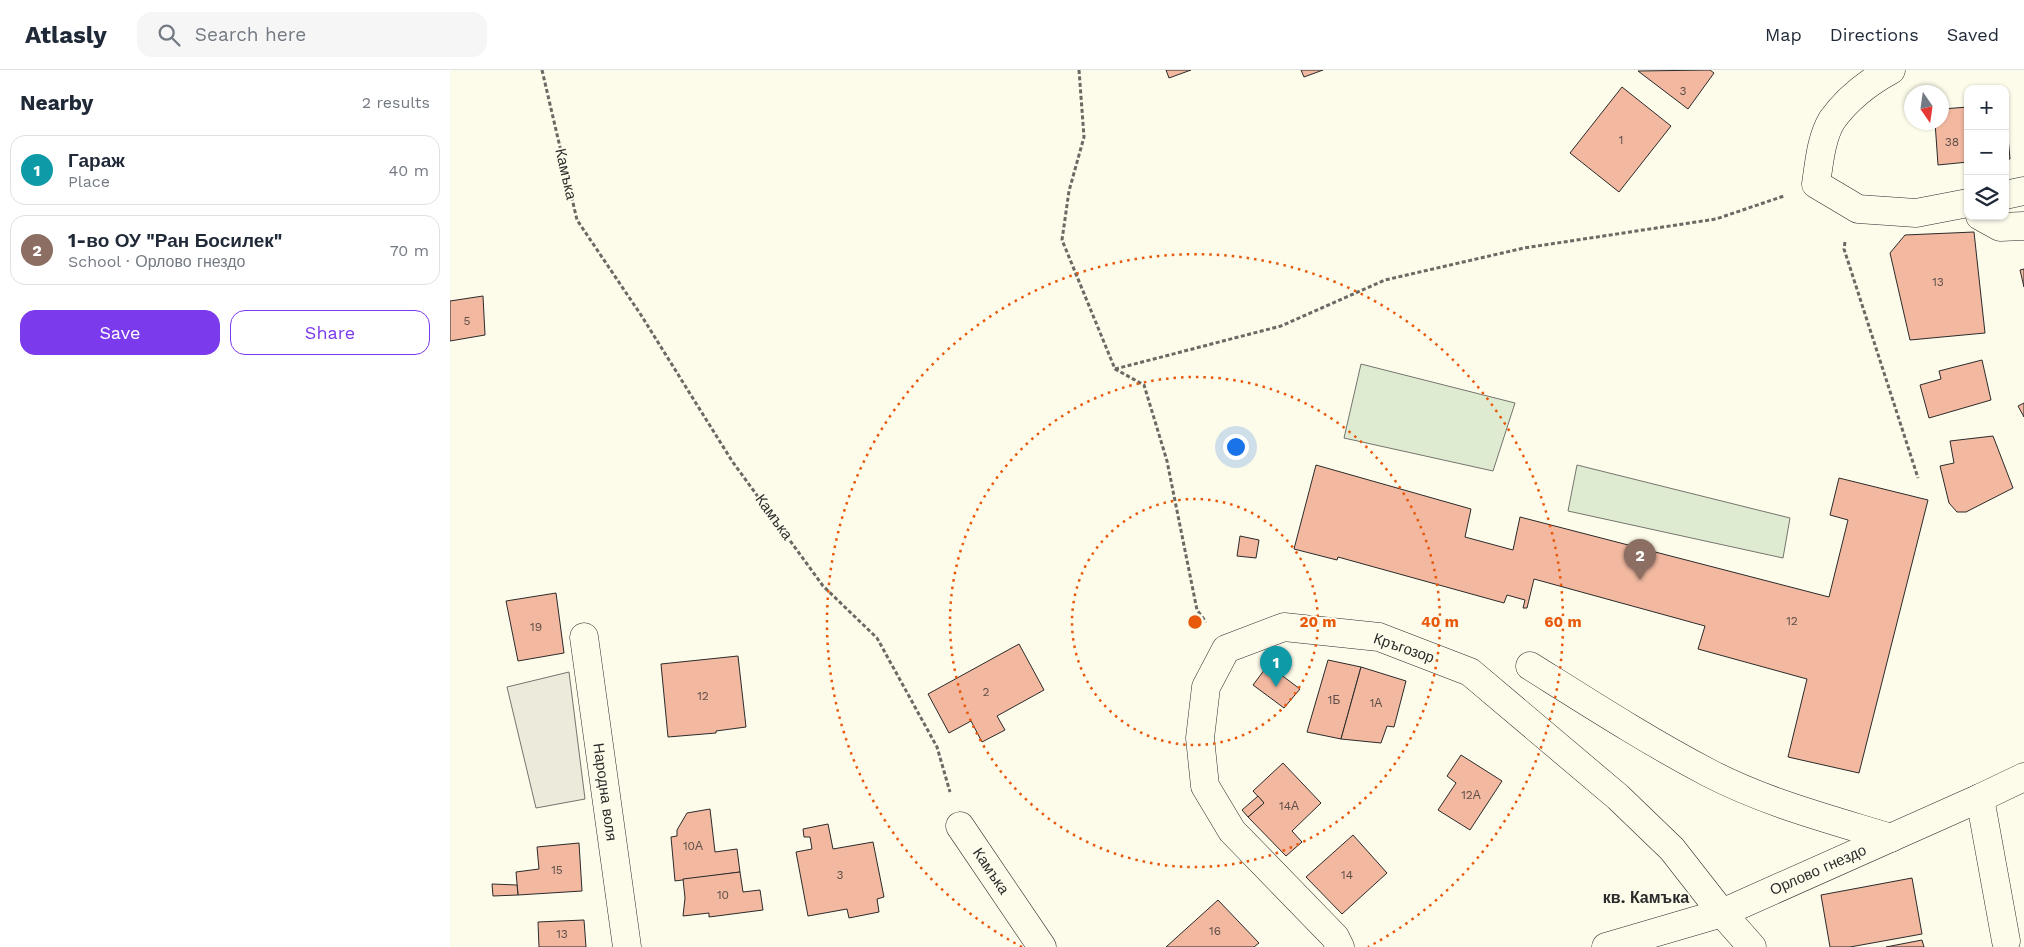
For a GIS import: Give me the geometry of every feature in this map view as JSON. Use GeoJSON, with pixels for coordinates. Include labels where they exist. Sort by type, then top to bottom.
{"type":"FeatureCollection","features":[{"type":"Feature","properties":{"kind":"street"},"geometry":{"type":"LineString","coordinates":[[1891,70],[1872,81],[1849,102],[1832,122],[1822,149],[1816,184],[1858,209],[1916,213],[1964,209]]}},
{"type":"Feature","properties":{"kind":"street"},"geometry":{"type":"LineString","coordinates":[[2009,194],[2024,191]]}},
{"type":"Feature","properties":{"kind":"street"},"geometry":{"type":"LineString","coordinates":[[1988,220],[2000,227],[2024,226]]}},
{"type":"Feature","properties":{"kind":"street","name":"Кръгозор"},"geometry":{"type":"LineString","coordinates":[[1226,649],[1284,627],[1379,637],[1470,672],[1625,803],[1672,849],[1722,913],[1752,947]]}},
{"type":"Feature","properties":{"kind":"street","name":"Народна воля"},"geometry":{"type":"LineString","coordinates":[[584,638],[627,947]]}},
{"type":"Feature","properties":{"kind":"street"},"geometry":{"type":"LineString","coordinates":[[1226,649],[1206,687],[1200,738],[1205,786],[1232,831],[1335,937],[1340,947]]}},
{"type":"Feature","properties":{"kind":"street"},"geometry":{"type":"LineString","coordinates":[[1530,666],[1622,723],[1710,774],[1780,804],[1891,838]]}},
{"type":"Feature","properties":{"kind":"street","name":"Орлово гнездо"},"geometry":{"type":"LineString","coordinates":[[1606,947],[1722,913],[2024,777]]}},
{"type":"Feature","properties":{"kind":"street"},"geometry":{"type":"LineString","coordinates":[[1980,798],[2006,942]]}},
{"type":"Feature","properties":{"kind":"street","name":"Камъка"},"geometry":{"type":"LineString","coordinates":[[960,826],[1042,947]]}},
{"type":"Feature","properties":{"kind":"path","name":"Камъка"},"geometry":{"type":"LineString","coordinates":[[542,70],[577,220],[641,315],[732,461],[823,586],[877,638],[937,747],[960,826]]}},
{"type":"Feature","properties":{"kind":"path"},"geometry":{"type":"LineString","coordinates":[[1079,70],[1084,137],[1069,191],[1062,240],[1115,370],[1144,385],[1167,461],[1198,610],[1226,649]]}},
{"type":"Feature","properties":{"kind":"path"},"geometry":{"type":"LineString","coordinates":[[1115,370],[1281,326],[1385,280],[1524,248],[1716,219],[1816,184]]}},
{"type":"Feature","properties":{"kind":"path"},"geometry":{"type":"LineString","coordinates":[[1844,248],[1918,478]]}},
{"type":"Feature","properties":{"kind":"green space"},"geometry":{"type":"Polygon","coordinates":[[[1361,364],[1515,403],[1493,471],[1344,438],[1361,364]]]}},
{"type":"Feature","properties":{"kind":"green space"},"geometry":{"type":"Polygon","coordinates":[[[1577,465],[1790,518],[1783,558],[1568,511],[1577,465]]]}},
{"type":"Feature","properties":{"kind":"shaded area"},"geometry":{"type":"Polygon","coordinates":[[[569,672],[585,799],[536,808],[507,687],[569,672]]]}},
{"type":"Feature","properties":{"kind":"building"},"geometry":{"type":"Polygon","coordinates":[[[1166,70],[1191,70],[1169,78],[1166,70]]]}},
{"type":"Feature","properties":{"kind":"building"},"geometry":{"type":"Polygon","coordinates":[[[1301,70],[1323,70],[1304,77],[1301,70]]]}},
{"type":"Feature","properties":{"kind":"building"},"geometry":{"type":"Polygon","coordinates":[[[1710,70],[1714,73],[1688,109],[1638,71],[1710,70]]]}},
{"type":"Feature","properties":{"kind":"building"},"geometry":{"type":"Polygon","coordinates":[[[1622,87],[1671,126],[1619,192],[1570,153],[1622,87]]]}},
{"type":"Feature","properties":{"kind":"building"},"geometry":{"type":"Polygon","coordinates":[[[1964,107],[1964,162],[1938,165],[1936,130],[1949,130],[1949,108],[1964,107]]]}},
{"type":"Feature","properties":{"kind":"building"},"geometry":{"type":"Polygon","coordinates":[[[1974,232],[1985,333],[1910,340],[1890,253],[1905,235],[1974,232]]]}},
{"type":"Feature","properties":{"kind":"building"},"geometry":{"type":"Polygon","coordinates":[[[2024,269],[2024,287],[2020,270],[2024,269]]]}},
{"type":"Feature","properties":{"kind":"building"},"geometry":{"type":"Polygon","coordinates":[[[483,296],[485,335],[450,341],[450,301],[483,296]]]}},
{"type":"Feature","properties":{"kind":"building"},"geometry":{"type":"Polygon","coordinates":[[[1982,360],[1991,400],[1929,418],[1920,385],[1941,379],[1939,371],[1982,360]]]}},
{"type":"Feature","properties":{"kind":"building"},"geometry":{"type":"Polygon","coordinates":[[[2024,403],[2024,417],[2018,406],[2024,403]]]}},
{"type":"Feature","properties":{"kind":"building"},"geometry":{"type":"Polygon","coordinates":[[[1993,436],[2013,488],[1966,512],[1957,512],[1949,503],[1940,466],[1954,463],[1950,441],[1993,436]]]}},
{"type":"Feature","properties":{"kind":"building"},"geometry":{"type":"Polygon","coordinates":[[[1316,465],[1471,509],[1465,537],[1513,550],[1520,517],[1829,597],[1848,520],[1830,515],[1839,478],[1928,500],[1859,773],[1788,757],[1807,679],[1698,649],[1705,626],[1534,579],[1527,608],[1523,608],[1525,600],[1507,595],[1504,603],[1338,557],[1337,560],[1294,549],[1316,465]]]}},
{"type":"Feature","properties":{"kind":"building"},"geometry":{"type":"Polygon","coordinates":[[[1240,536],[1259,540],[1256,558],[1237,556],[1240,536]]]}},
{"type":"Feature","properties":{"kind":"building"},"geometry":{"type":"Polygon","coordinates":[[[556,593],[564,653],[518,661],[506,601],[556,593]]]}},
{"type":"Feature","properties":{"kind":"building"},"geometry":{"type":"Polygon","coordinates":[[[1019,644],[1044,690],[997,716],[1005,730],[982,742],[971,721],[949,733],[928,694],[1019,644]]]}},
{"type":"Feature","properties":{"kind":"building"},"geometry":{"type":"Polygon","coordinates":[[[738,656],[746,727],[716,731],[716,733],[668,737],[661,664],[738,656]]]}},
{"type":"Feature","properties":{"kind":"building"},"geometry":{"type":"Polygon","coordinates":[[[1328,660],[1361,667],[1341,739],[1307,732],[1328,660]]]}},
{"type":"Feature","properties":{"kind":"building"},"geometry":{"type":"Polygon","coordinates":[[[1268,665],[1300,689],[1284,708],[1253,685],[1268,665]]]}},
{"type":"Feature","properties":{"kind":"building"},"geometry":{"type":"Polygon","coordinates":[[[1361,667],[1406,681],[1394,727],[1387,726],[1381,743],[1341,739],[1361,667]]]}},
{"type":"Feature","properties":{"kind":"building"},"geometry":{"type":"Polygon","coordinates":[[[1461,755],[1502,781],[1470,830],[1438,810],[1456,783],[1447,776],[1461,755]]]}},
{"type":"Feature","properties":{"kind":"building"},"geometry":{"type":"Polygon","coordinates":[[[1283,763],[1321,803],[1292,831],[1302,842],[1286,856],[1248,817],[1264,803],[1253,791],[1283,763]]]}},
{"type":"Feature","properties":{"kind":"building"},"geometry":{"type":"Polygon","coordinates":[[[1258,796],[1264,803],[1248,817],[1242,810],[1258,796]]]}},
{"type":"Feature","properties":{"kind":"building"},"geometry":{"type":"Polygon","coordinates":[[[710,809],[715,852],[737,849],[740,872],[675,881],[671,837],[677,836],[677,830],[687,813],[710,809]]]}},
{"type":"Feature","properties":{"kind":"building"},"geometry":{"type":"Polygon","coordinates":[[[828,824],[833,849],[873,842],[884,897],[877,899],[879,912],[849,918],[847,909],[808,916],[796,852],[812,849],[810,837],[804,837],[803,829],[828,824]]]}},
{"type":"Feature","properties":{"kind":"building"},"geometry":{"type":"Polygon","coordinates":[[[1353,835],[1387,873],[1342,914],[1306,877],[1353,835]]]}},
{"type":"Feature","properties":{"kind":"building"},"geometry":{"type":"Polygon","coordinates":[[[579,843],[582,891],[518,895],[516,872],[539,869],[537,847],[579,843]]]}},
{"type":"Feature","properties":{"kind":"building"},"geometry":{"type":"Polygon","coordinates":[[[740,872],[743,892],[760,890],[763,910],[709,917],[709,913],[683,916],[685,898],[683,879],[740,872]]]}},
{"type":"Feature","properties":{"kind":"building"},"geometry":{"type":"Polygon","coordinates":[[[1912,878],[1922,934],[1850,947],[1830,947],[1821,895],[1912,878]]]}},
{"type":"Feature","properties":{"kind":"building"},"geometry":{"type":"Polygon","coordinates":[[[492,884],[517,885],[518,895],[493,896],[492,884]]]}},
{"type":"Feature","properties":{"kind":"building"},"geometry":{"type":"Polygon","coordinates":[[[1218,900],[1259,943],[1254,947],[1166,947],[1218,900]]]}},
{"type":"Feature","properties":{"kind":"building"},"geometry":{"type":"Polygon","coordinates":[[[584,920],[586,947],[539,947],[538,922],[584,920]]]}},
{"type":"Feature","properties":{"kind":"building"},"geometry":{"type":"Polygon","coordinates":[[[1922,940],[1924,947],[1886,947],[1922,940]]]}},
{"type":"Feature","properties":{"kind":"place","name":"1-во ОУ \"Ран Босилек\""},"geometry":{"type":"Point","coordinates":[1640,580]}},
{"type":"Feature","properties":{"kind":"place","name":"Гараж"},"geometry":{"type":"Point","coordinates":[1276,687]}},
{"type":"Feature","properties":{"kind":"district","name":"кв. Камъка"},"geometry":{"type":"Point","coordinates":[1646,897]}}]}
